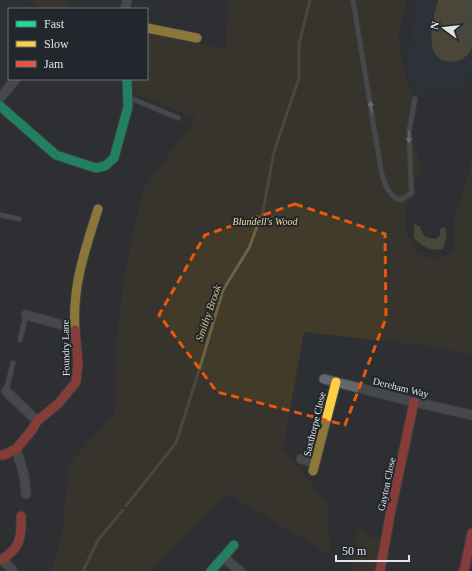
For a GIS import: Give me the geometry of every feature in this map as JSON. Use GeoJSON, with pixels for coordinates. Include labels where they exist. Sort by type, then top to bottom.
{"type":"FeatureCollection","features":[{"type":"Feature","properties":{"kind":"street"},"geometry":{"type":"LineString","coordinates":[[148,28],[197,38]]}},
{"type":"Feature","properties":{"kind":"street"},"geometry":{"type":"LineString","coordinates":[[0,98],[15,80]]}},
{"type":"Feature","properties":{"kind":"street"},"geometry":{"type":"LineString","coordinates":[[0,106],[56,155],[96,168],[105,166],[114,158],[128,107],[127,80]]}},
{"type":"Feature","properties":{"kind":"street","name":"Foundry Lane"},"geometry":{"type":"LineString","coordinates":[[0,455],[4,455],[16,449],[32,430],[37,421],[58,404],[76,382],[78,362],[75,326],[76,284],[82,258],[98,210]]}},
{"type":"Feature","properties":{"kind":"street"},"geometry":{"type":"LineString","coordinates":[[26,315],[59,324],[75,326]]}},
{"type":"Feature","properties":{"kind":"street","name":"Dereham Way"},"geometry":{"type":"LineString","coordinates":[[324,379],[472,415]]}},
{"type":"Feature","properties":{"kind":"street","name":"Saxthorpe Close"},"geometry":{"type":"LineString","coordinates":[[301,459],[314,467],[336,382]]}},
{"type":"Feature","properties":{"kind":"street"},"geometry":{"type":"LineString","coordinates":[[6,391],[37,421]]}},
{"type":"Feature","properties":{"kind":"street","name":"Gayton Close"},"geometry":{"type":"LineString","coordinates":[[380,571],[391,510],[414,402]]}},
{"type":"Feature","properties":{"kind":"street"},"geometry":{"type":"LineString","coordinates":[[16,449],[24,475],[26,494]]}},
{"type":"Feature","properties":{"kind":"street"},"geometry":{"type":"LineString","coordinates":[[13,571],[1,560],[15,549],[21,537],[21,516]]}},
{"type":"Feature","properties":{"kind":"street"},"geometry":{"type":"LineString","coordinates":[[464,571],[472,533]]}},
{"type":"Feature","properties":{"kind":"street"},"geometry":{"type":"LineString","coordinates":[[211,571],[234,545]]}},
{"type":"Feature","properties":{"kind":"street"},"geometry":{"type":"LineString","coordinates":[[223,557],[240,571]]}},
{"type":"Feature","properties":{"kind":"lane"},"geometry":{"type":"LineString","coordinates":[[354,0],[381,170],[385,184],[390,193],[393,197],[400,200],[412,193],[409,131],[415,99]]}},
{"type":"Feature","properties":{"kind":"lane"},"geometry":{"type":"LineString","coordinates":[[128,97],[178,118]]}},
{"type":"Feature","properties":{"kind":"lane"},"geometry":{"type":"LineString","coordinates":[[0,215],[19,219]]}},
{"type":"Feature","properties":{"kind":"lane"},"geometry":{"type":"LineString","coordinates":[[20,340],[26,315]]}},
{"type":"Feature","properties":{"kind":"lane"},"geometry":{"type":"LineString","coordinates":[[6,391],[13,363]]}},
{"type":"Feature","properties":{"kind":"highlighted area"},"geometry":{"type":"Polygon","coordinates":[[[295,204],[385,234],[386,318],[345,425],[217,392],[159,315],[205,235],[295,204]]]}},
{"type":"Feature","properties":{"kind":"shaded area"},"geometry":{"type":"Polygon","coordinates":[[[416,0],[472,0],[472,73],[463,87],[422,94],[415,99],[414,86],[409,79],[407,72],[416,0]]]}},
{"type":"Feature","properties":{"kind":"shaded area"},"geometry":{"type":"Polygon","coordinates":[[[438,0],[472,0],[472,46],[470,52],[466,56],[455,61],[449,62],[438,57],[432,47],[432,26],[438,0]]]}},
{"type":"Feature","properties":{"kind":"shaded area"},"geometry":{"type":"Polygon","coordinates":[[[414,224],[419,226],[425,237],[436,239],[440,235],[440,229],[445,227],[446,238],[442,249],[430,249],[414,238],[414,224]]]}},
{"type":"Feature","properties":{"kind":"green space"},"geometry":{"type":"Polygon","coordinates":[[[30,0],[70,0],[67,8],[40,8],[30,0]]]}},
{"type":"Feature","properties":{"kind":"green space","name":"Blundell's Wood"},"geometry":{"type":"Polygon","coordinates":[[[228,0],[407,0],[398,36],[405,75],[415,99],[410,127],[421,166],[406,206],[405,230],[415,252],[425,257],[438,259],[451,253],[455,244],[455,216],[470,170],[472,156],[472,355],[429,346],[304,332],[283,448],[327,503],[330,555],[229,494],[150,571],[51,571],[62,537],[69,464],[115,414],[116,345],[124,277],[143,190],[196,118],[132,92],[131,80],[148,80],[148,31],[226,49],[228,0]]]}},
{"type":"Feature","properties":{"kind":"green space"},"geometry":{"type":"Polygon","coordinates":[[[357,530],[367,531],[366,536],[382,540],[375,571],[352,571],[357,543],[355,543],[357,530]]]}},
{"type":"Feature","properties":{"kind":"waterway","name":"Smithy Brook"},"geometry":{"type":"LineString","coordinates":[[126,506],[176,443],[223,290],[249,248],[263,211],[274,152],[299,78],[299,44],[310,0]]}},
{"type":"Feature","properties":{"kind":"waterway","name":"Smithy Brook"},"geometry":{"type":"LineString","coordinates":[[83,571],[98,540],[123,510]]}},
{"type":"Feature","properties":{"kind":"traffic: fast"},"geometry":{"type":"LineString","coordinates":[[0,106],[56,155],[96,168],[105,166],[114,158],[128,107],[127,80]]}},
{"type":"Feature","properties":{"kind":"traffic: fast"},"geometry":{"type":"LineString","coordinates":[[211,571],[234,545]]}},
{"type":"Feature","properties":{"kind":"traffic: slow"},"geometry":{"type":"LineString","coordinates":[[148,28],[197,38]]}},
{"type":"Feature","properties":{"kind":"traffic: slow"},"geometry":{"type":"LineString","coordinates":[[75,330],[76,298],[80,268],[98,209]]}},
{"type":"Feature","properties":{"kind":"traffic: slow"},"geometry":{"type":"LineString","coordinates":[[313,471],[336,382]]}},
{"type":"Feature","properties":{"kind":"traffic: jam"},"geometry":{"type":"LineString","coordinates":[[0,455],[4,455],[16,449],[32,430],[37,421],[58,404],[76,382],[78,362],[75,330]]}},
{"type":"Feature","properties":{"kind":"traffic: jam"},"geometry":{"type":"LineString","coordinates":[[380,571],[391,510],[414,402]]}},
{"type":"Feature","properties":{"kind":"traffic: jam"},"geometry":{"type":"LineString","coordinates":[[0,560],[12,552],[16,547],[20,537],[21,516]]}},
{"type":"Feature","properties":{"kind":"traffic: jam"},"geometry":{"type":"LineString","coordinates":[[464,571],[472,533]]}}]}
